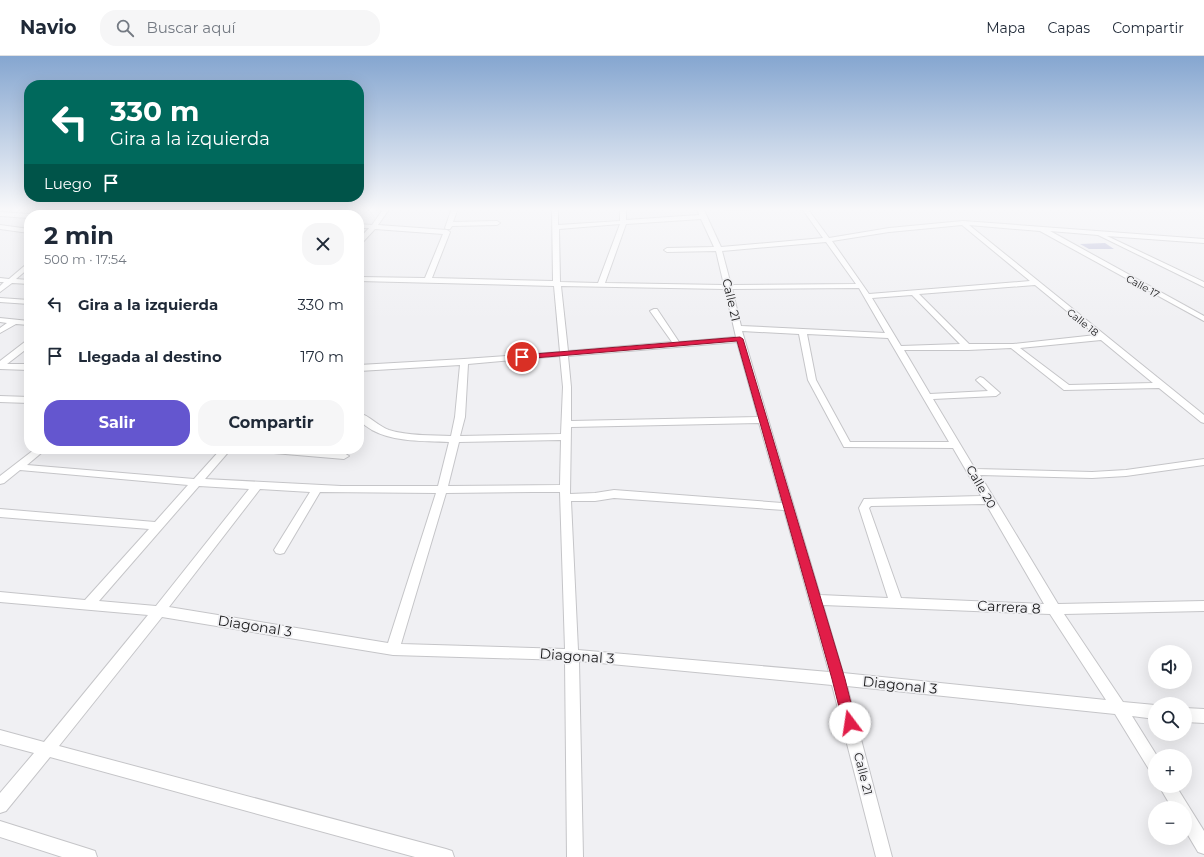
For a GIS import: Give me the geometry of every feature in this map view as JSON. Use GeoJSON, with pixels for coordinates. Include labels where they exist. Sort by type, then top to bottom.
{"type":"FeatureCollection","features":[{"type":"Feature","properties":{"kind":"street"},"geometry":{"type":"LineString","coordinates":[[428,280],[442,245]]}},
{"type":"Feature","properties":{"kind":"street"},"geometry":{"type":"LineString","coordinates":[[556,245],[557,283],[567,387],[565,493],[572,654],[575,857]]}},
{"type":"Feature","properties":{"kind":"street"},"geometry":{"type":"LineString","coordinates":[[601,285],[615,245]]}},
{"type":"Feature","properties":{"kind":"street","name":"Calle 21"},"geometry":{"type":"LineString","coordinates":[[716,245],[728,286],[738,334],[838,679],[884,857]]}},
{"type":"Feature","properties":{"kind":"street"},"geometry":{"type":"LineString","coordinates":[[667,250],[718,249],[761,245]]}},
{"type":"Feature","properties":{"kind":"street","name":"Calle 20"},"geometry":{"type":"LineString","coordinates":[[830,245],[846,264],[867,296],[1054,609],[1148,755]]}},
{"type":"Feature","properties":{"kind":"street","name":"Calle 18"},"geometry":{"type":"LineString","coordinates":[[991,245],[1204,420]]}},
{"type":"Feature","properties":{"kind":"street","name":"Calle 17"},"geometry":{"type":"LineString","coordinates":[[1070,245],[1204,320]]}},
{"type":"Feature","properties":{"kind":"street"},"geometry":{"type":"LineString","coordinates":[[1122,245],[1204,285]]}},
{"type":"Feature","properties":{"kind":"street"},"geometry":{"type":"LineString","coordinates":[[0,290],[24,270]]}},
{"type":"Feature","properties":{"kind":"street"},"geometry":{"type":"LineString","coordinates":[[364,279],[675,287],[860,286]]}},
{"type":"Feature","properties":{"kind":"street"},"geometry":{"type":"LineString","coordinates":[[0,280],[24,282]]}},
{"type":"Feature","properties":{"kind":"street"},"geometry":{"type":"LineString","coordinates":[[867,296],[1037,283]]}},
{"type":"Feature","properties":{"kind":"street"},"geometry":{"type":"LineString","coordinates":[[914,293],[968,348]]}},
{"type":"Feature","properties":{"kind":"street"},"geometry":{"type":"LineString","coordinates":[[0,300],[24,302]]}},
{"type":"Feature","properties":{"kind":"street"},"geometry":{"type":"LineString","coordinates":[[654,311],[677,344]]}},
{"type":"Feature","properties":{"kind":"street"},"geometry":{"type":"LineString","coordinates":[[0,320],[24,323]]}},
{"type":"Feature","properties":{"kind":"street"},"geometry":{"type":"LineString","coordinates":[[0,331],[14,322]]}},
{"type":"Feature","properties":{"kind":"street"},"geometry":{"type":"LineString","coordinates":[[802,331],[812,380],[847,445],[957,445]]}},
{"type":"Feature","properties":{"kind":"street"},"geometry":{"type":"LineString","coordinates":[[364,368],[464,362],[677,344],[738,334],[802,331],[891,336]]}},
{"type":"Feature","properties":{"kind":"street"},"geometry":{"type":"LineString","coordinates":[[898,348],[968,348],[1013,346],[1102,337]]}},
{"type":"Feature","properties":{"kind":"street"},"geometry":{"type":"LineString","coordinates":[[1013,346],[1067,388],[1161,385]]}},
{"type":"Feature","properties":{"kind":"street"},"geometry":{"type":"LineString","coordinates":[[0,366],[24,347]]}},
{"type":"Feature","properties":{"kind":"street"},"geometry":{"type":"LineString","coordinates":[[392,648],[442,490],[460,417],[464,362]]}},
{"type":"Feature","properties":{"kind":"street"},"geometry":{"type":"LineString","coordinates":[[0,366],[24,367]]}},
{"type":"Feature","properties":{"kind":"street"},"geometry":{"type":"LineString","coordinates":[[928,397],[996,393],[980,380]]}},
{"type":"Feature","properties":{"kind":"street"},"geometry":{"type":"LineString","coordinates":[[0,400],[24,400]]}},
{"type":"Feature","properties":{"kind":"street"},"geometry":{"type":"LineString","coordinates":[[364,420],[375,428],[388,433],[411,437],[454,439],[566,437]]}},
{"type":"Feature","properties":{"kind":"street"},"geometry":{"type":"LineString","coordinates":[[566,424],[764,420]]}},
{"type":"Feature","properties":{"kind":"street"},"geometry":{"type":"LineString","coordinates":[[0,481],[35,454]]}},
{"type":"Feature","properties":{"kind":"street"},"geometry":{"type":"LineString","coordinates":[[88,605],[222,454]]}},
{"type":"Feature","properties":{"kind":"street"},"geometry":{"type":"LineString","coordinates":[[321,454],[344,456]]}},
{"type":"Feature","properties":{"kind":"street"},"geometry":{"type":"LineString","coordinates":[[973,472],[1092,475],[1126,473],[1204,462]]}},
{"type":"Feature","properties":{"kind":"street"},"geometry":{"type":"LineString","coordinates":[[19,467],[71,473],[198,482],[317,488],[565,493],[595,497],[614,494],[788,507]]}},
{"type":"Feature","properties":{"kind":"street"},"geometry":{"type":"LineString","coordinates":[[0,805],[159,611],[258,485]]}},
{"type":"Feature","properties":{"kind":"street"},"geometry":{"type":"LineString","coordinates":[[280,550],[317,488]]}},
{"type":"Feature","properties":{"kind":"street"},"geometry":{"type":"LineString","coordinates":[[896,602],[864,508],[868,502],[989,500]]}},
{"type":"Feature","properties":{"kind":"street"},"geometry":{"type":"LineString","coordinates":[[0,513],[159,526]]}},
{"type":"Feature","properties":{"kind":"street","name":"Diagonal 3"},"geometry":{"type":"LineString","coordinates":[[0,597],[159,611],[392,648],[572,654],[838,679],[1148,711]]}},
{"type":"Feature","properties":{"kind":"street","name":"Carrera 8"},"geometry":{"type":"LineString","coordinates":[[814,600],[1054,609],[1204,606]]}},
{"type":"Feature","properties":{"kind":"street"},"geometry":{"type":"LineString","coordinates":[[1192,715],[1204,716]]}},
{"type":"Feature","properties":{"kind":"street"},"geometry":{"type":"LineString","coordinates":[[0,737],[446,857]]}},
{"type":"Feature","properties":{"kind":"street"},"geometry":{"type":"LineString","coordinates":[[1192,826],[1204,846]]}},
{"type":"Feature","properties":{"kind":"street"},"geometry":{"type":"LineString","coordinates":[[0,829],[89,857]]}},
{"type":"Feature","properties":{"kind":"shaded area"},"geometry":{"type":"Polygon","coordinates":[[[1082,245],[1109,245],[1114,249],[1089,249],[1082,245]]]}},
{"type":"Feature","properties":{"kind":"route"},"geometry":{"type":"LineString","coordinates":[[522,357],[740,339],[850,723]]}}]}
